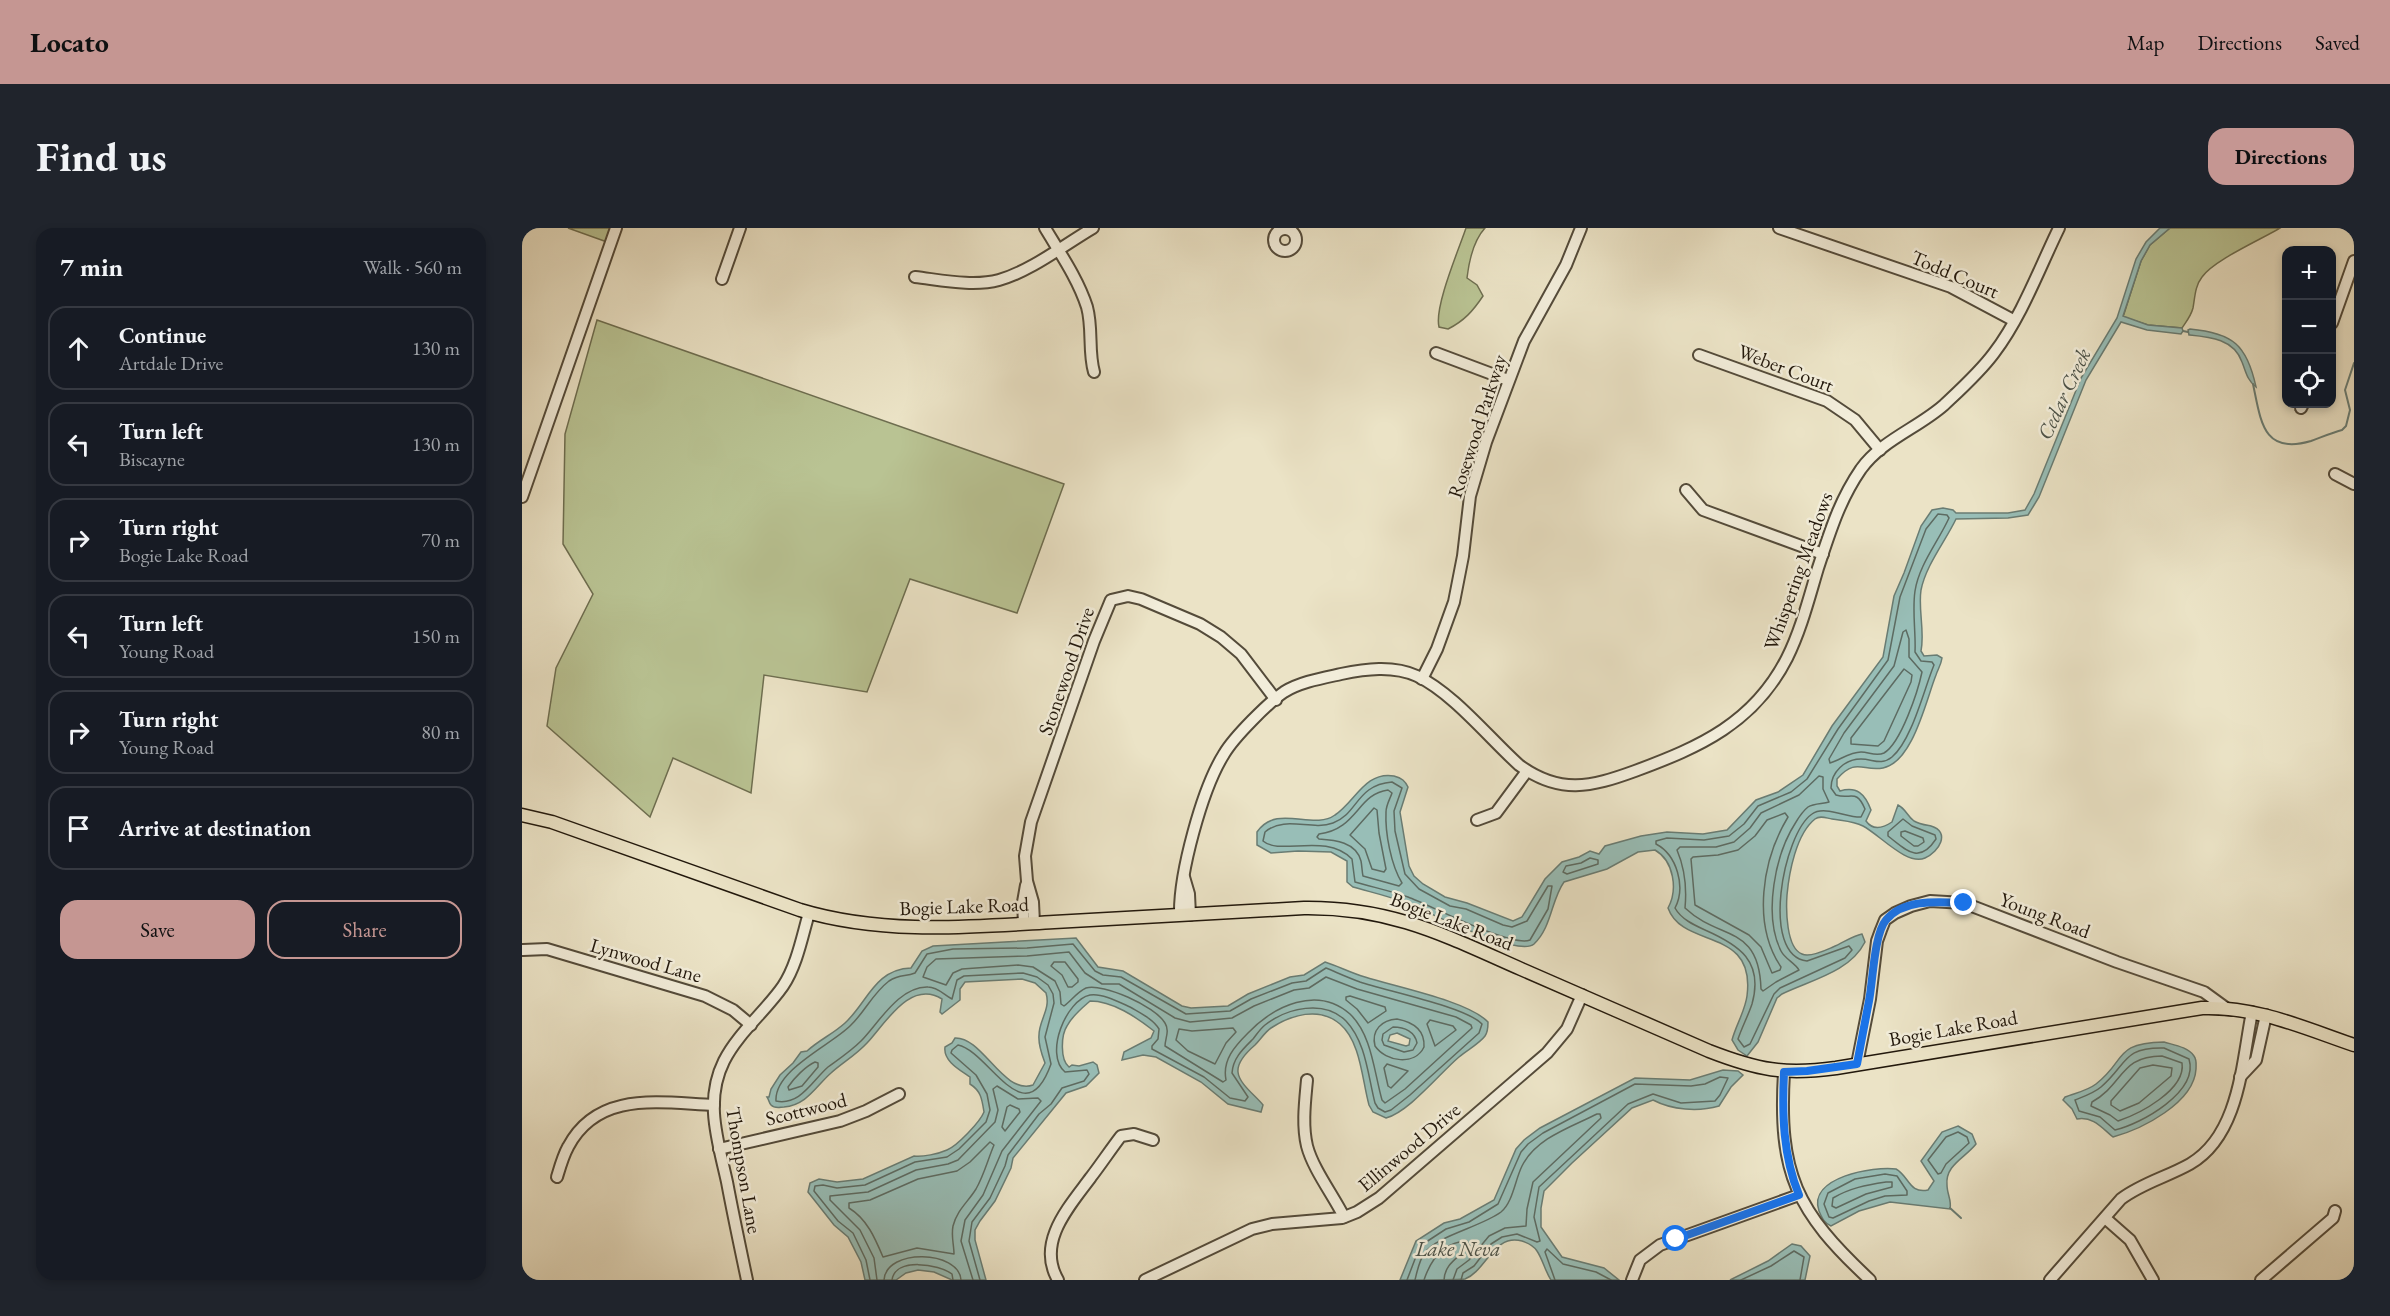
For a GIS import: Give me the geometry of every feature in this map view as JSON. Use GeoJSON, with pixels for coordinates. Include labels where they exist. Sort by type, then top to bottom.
{"type":"FeatureCollection","features":[{"type":"Feature","properties":{"kind":"main road","name":"Bogie Lake Road"},"geometry":{"type":"LineString","coordinates":[[522,815],[552,822],[809,913],[848,922],[901,928],[1029,924],[1320,908],[1383,915],[1433,930],[1732,1060],[1758,1068],[1784,1072],[1857,1064],[2180,1010],[2226,1008],[2252,1012],[2354,1046]]}},
{"type":"Feature","properties":{"kind":"street"},"geometry":{"type":"LineString","coordinates":[[522,497],[616,228]]}},
{"type":"Feature","properties":{"kind":"street"},"geometry":{"type":"LineString","coordinates":[[722,279],[740,228]]}},
{"type":"Feature","properties":{"kind":"street"},"geometry":{"type":"LineString","coordinates":[[1045,228],[1078,286],[1087,308],[1090,358],[1094,372]]}},
{"type":"Feature","properties":{"kind":"street"},"geometry":{"type":"LineString","coordinates":[[915,277],[966,282],[999,280],[1021,271],[1093,228]]}},
{"type":"Feature","properties":{"kind":"street","name":"Rosewood Parkway"},"geometry":{"type":"LineString","coordinates":[[1422,679],[1437,649],[1454,602],[1463,556],[1470,496],[1508,380],[1524,341],[1566,265],[1581,228]]}},
{"type":"Feature","properties":{"kind":"street","name":"Todd Court"},"geometry":{"type":"LineString","coordinates":[[1779,228],[1951,287],[2013,320]]}},
{"type":"Feature","properties":{"kind":"street","name":"Whispering Meadows"},"geometry":{"type":"LineString","coordinates":[[1185,915],[1189,894],[1184,877],[1186,860],[1195,828],[1224,754],[1241,732],[1284,692],[1307,683],[1353,671],[1373,669],[1394,670],[1422,679],[1448,697],[1527,771],[1550,782],[1576,786],[1596,784],[1696,747],[1725,730],[1749,710],[1772,684],[1788,657],[1844,495],[1863,466],[1880,450],[1949,400],[1994,353],[2059,228]]}},
{"type":"Feature","properties":{"kind":"street"},"geometry":{"type":"LineString","coordinates":[[2336,310],[2354,264]]}},
{"type":"Feature","properties":{"kind":"street"},"geometry":{"type":"LineString","coordinates":[[1436,353],[1508,380]]}},
{"type":"Feature","properties":{"kind":"street","name":"Weber Court"},"geometry":{"type":"LineString","coordinates":[[1699,355],[1827,401],[1855,420],[1880,450]]}},
{"type":"Feature","properties":{"kind":"street"},"geometry":{"type":"LineString","coordinates":[[2335,474],[2354,484]]}},
{"type":"Feature","properties":{"kind":"street"},"geometry":{"type":"LineString","coordinates":[[1686,490],[1702,510],[1823,554]]}},
{"type":"Feature","properties":{"kind":"street","name":"Stonewood Drive"},"geometry":{"type":"LineString","coordinates":[[1029,924],[1033,902],[1027,881],[1026,844],[1031,822],[1094,641],[1111,600],[1128,596],[1141,599],[1200,624],[1221,637],[1241,654],[1276,700]]}},
{"type":"Feature","properties":{"kind":"street"},"geometry":{"type":"LineString","coordinates":[[1477,820],[1496,813],[1527,771]]}},
{"type":"Feature","properties":{"kind":"street","name":"Young Road"},"geometry":{"type":"LineString","coordinates":[[1857,1064],[1877,940],[1881,930],[1886,920],[1895,913],[1930,901],[1964,903],[2106,958],[2204,992],[2226,1008]]}},
{"type":"Feature","properties":{"kind":"street","name":"Thompson Lane"},"geometry":{"type":"LineString","coordinates":[[747,1280],[719,1149],[714,1105],[717,1077],[737,1040],[771,1002],[791,970],[809,913]]}},
{"type":"Feature","properties":{"kind":"street","name":"Lynwood Lane"},"geometry":{"type":"LineString","coordinates":[[523,950],[547,949],[705,996],[733,1010],[751,1025]]}},
{"type":"Feature","properties":{"kind":"street","name":"Ellinwood Drive"},"geometry":{"type":"LineString","coordinates":[[1145,1280],[1252,1229],[1272,1224],[1344,1217],[1357,1212],[1379,1198],[1547,1053],[1567,1029],[1582,995]]}},
{"type":"Feature","properties":{"kind":"street"},"geometry":{"type":"LineString","coordinates":[[2050,1280],[2121,1199],[2131,1191],[2191,1163],[2209,1149],[2224,1125],[2240,1077],[2252,1012]]}},
{"type":"Feature","properties":{"kind":"street"},"geometry":{"type":"LineString","coordinates":[[2240,1077],[2256,1060],[2266,1015]]}},
{"type":"Feature","properties":{"kind":"street"},"geometry":{"type":"LineString","coordinates":[[1784,1072],[1787,1158],[1799,1195],[1828,1239],[1870,1280]]}},
{"type":"Feature","properties":{"kind":"street"},"geometry":{"type":"LineString","coordinates":[[1306,1080],[1304,1130],[1307,1147],[1344,1217]]}},
{"type":"Feature","properties":{"kind":"street","name":"Scottwood"},"geometry":{"type":"LineString","coordinates":[[719,1149],[840,1121],[899,1094]]}},
{"type":"Feature","properties":{"kind":"street"},"geometry":{"type":"LineString","coordinates":[[557,1177],[574,1136],[585,1123],[608,1109],[630,1103],[714,1105]]}},
{"type":"Feature","properties":{"kind":"street"},"geometry":{"type":"LineString","coordinates":[[1058,1280],[1052,1267],[1050,1252],[1056,1227],[1121,1136],[1134,1134],[1153,1140]]}},
{"type":"Feature","properties":{"kind":"street"},"geometry":{"type":"LineString","coordinates":[[1632,1280],[1640,1260],[1660,1245],[1799,1195]]}},
{"type":"Feature","properties":{"kind":"street"},"geometry":{"type":"LineString","coordinates":[[2261,1280],[2332,1218],[2335,1211]]}},
{"type":"Feature","properties":{"kind":"street"},"geometry":{"type":"LineString","coordinates":[[2105,1218],[2130,1240],[2153,1280]]}},
{"type":"Feature","properties":{"kind":"green space"},"geometry":{"type":"Polygon","coordinates":[[[568,228],[612,228],[607,242],[568,228]]]}},
{"type":"Feature","properties":{"kind":"green space"},"geometry":{"type":"Polygon","coordinates":[[[1466,228],[1485,228],[1470,258],[1467,278],[1477,285],[1483,296],[1459,323],[1448,329],[1439,327],[1440,306],[1466,228]]]}},
{"type":"Feature","properties":{"kind":"green space"},"geometry":{"type":"Polygon","coordinates":[[[2170,228],[2280,228],[2227,257],[2202,277],[2198,284],[2192,311],[2182,328],[2148,325],[2123,317],[2141,261],[2150,245],[2170,228]]]}},
{"type":"Feature","properties":{"kind":"green space"},"geometry":{"type":"Polygon","coordinates":[[[597,320],[1064,484],[1017,613],[910,579],[867,692],[764,675],[751,793],[673,758],[650,817],[547,726],[556,668],[593,594],[563,544],[565,434],[597,320]]]}},
{"type":"Feature","properties":{"kind":"water"},"geometry":{"type":"Polygon","coordinates":[[[2160,228],[2170,228],[2150,245],[2141,261],[2123,316],[2148,325],[2182,328],[2183,331],[2181,334],[2147,330],[2121,322],[2086,380],[2039,497],[2028,515],[2008,518],[1956,519],[1931,563],[1921,590],[1921,651],[1924,656],[1937,655],[1942,658],[1917,729],[1903,754],[1893,763],[1876,769],[1855,767],[1844,772],[1837,779],[1840,791],[1856,791],[1866,800],[1871,810],[1866,821],[1872,826],[1882,827],[1892,822],[1898,805],[1914,821],[1937,829],[1942,837],[1941,842],[1930,855],[1918,859],[1902,854],[1870,830],[1855,823],[1821,817],[1808,826],[1798,844],[1788,886],[1787,918],[1793,944],[1802,954],[1809,955],[1822,952],[1862,934],[1865,942],[1850,961],[1840,968],[1777,998],[1758,1042],[1747,1056],[1738,1050],[1732,1040],[1747,996],[1747,974],[1741,959],[1730,948],[1688,930],[1676,921],[1668,908],[1673,893],[1670,868],[1655,850],[1638,852],[1607,869],[1564,882],[1540,937],[1534,944],[1525,947],[1492,939],[1400,901],[1353,887],[1347,882],[1347,861],[1331,852],[1271,853],[1257,845],[1257,832],[1265,824],[1275,819],[1285,818],[1326,819],[1335,815],[1375,778],[1394,776],[1403,780],[1408,787],[1400,812],[1409,866],[1414,876],[1445,897],[1513,921],[1522,917],[1545,879],[1562,862],[1590,851],[1599,854],[1605,846],[1641,836],[1667,832],[1703,834],[1727,830],[1756,800],[1778,792],[1803,775],[1832,726],[1883,657],[1894,596],[1921,526],[1932,510],[1943,508],[1956,513],[2008,513],[2025,510],[2034,494],[2081,378],[2117,318],[2136,259],[2146,242],[2160,228]]]}},
{"type":"Feature","properties":{"kind":"water"},"geometry":{"type":"Polygon","coordinates":[[[2188,330],[2217,334],[2236,344],[2248,361],[2256,387],[2249,379],[2233,348],[2213,338],[2189,335],[2188,330]]]}},
{"type":"Feature","properties":{"kind":"water"},"geometry":{"type":"Polygon","coordinates":[[[1076,938],[1098,967],[1123,971],[1182,1006],[1191,1008],[1228,1006],[1248,994],[1290,977],[1304,975],[1325,962],[1360,975],[1448,1001],[1478,1014],[1488,1022],[1488,1029],[1482,1039],[1459,1057],[1414,1100],[1386,1118],[1373,1112],[1369,1105],[1357,1051],[1340,1024],[1332,1018],[1314,1014],[1287,1019],[1271,1028],[1239,1064],[1238,1072],[1241,1081],[1263,1105],[1261,1112],[1228,1104],[1201,1082],[1156,1057],[1143,1055],[1122,1060],[1124,1052],[1151,1038],[1154,1031],[1116,1007],[1090,1001],[1067,1026],[1062,1047],[1064,1059],[1069,1067],[1093,1062],[1097,1065],[1099,1073],[1086,1086],[1066,1093],[1013,1158],[1011,1168],[995,1201],[975,1230],[975,1240],[986,1280],[952,1280],[934,1272],[918,1270],[906,1273],[896,1280],[865,1280],[861,1262],[848,1237],[834,1225],[808,1192],[810,1183],[819,1179],[837,1182],[863,1179],[914,1156],[930,1155],[947,1150],[968,1133],[984,1112],[983,1103],[977,1090],[970,1084],[970,1077],[953,1065],[947,1057],[945,1047],[955,1038],[965,1040],[975,1046],[1012,1082],[1022,1086],[1033,1085],[1045,1063],[1039,1039],[1047,1004],[1046,993],[1035,983],[1022,979],[965,982],[960,989],[960,1000],[942,1014],[940,1012],[942,999],[930,994],[909,999],[890,1015],[863,1047],[831,1073],[805,1099],[784,1107],[771,1105],[767,1097],[771,1089],[780,1075],[801,1052],[807,1051],[845,1023],[880,981],[889,974],[911,968],[922,951],[933,946],[1076,938]],[[1397,1033],[1390,1035],[1388,1041],[1406,1046],[1409,1045],[1410,1039],[1397,1033]]]}},
{"type":"Feature","properties":{"kind":"water"},"geometry":{"type":"Polygon","coordinates":[[[2164,1042],[2188,1050],[2196,1059],[2193,1081],[2186,1093],[2165,1113],[2138,1128],[2113,1137],[2093,1121],[2077,1119],[2072,1109],[2063,1100],[2065,1097],[2096,1084],[2128,1049],[2148,1043],[2164,1042]]]}},
{"type":"Feature","properties":{"kind":"water","name":"Lake Neva"},"geometry":{"type":"Polygon","coordinates":[[[1723,1070],[1738,1071],[1743,1075],[1731,1087],[1719,1106],[1685,1109],[1653,1100],[1632,1108],[1544,1191],[1541,1227],[1562,1257],[1604,1268],[1619,1280],[1551,1280],[1534,1248],[1522,1241],[1512,1240],[1497,1247],[1479,1269],[1465,1279],[1400,1280],[1416,1241],[1444,1223],[1460,1219],[1494,1200],[1516,1149],[1540,1128],[1635,1078],[1690,1080],[1723,1070]]]}},
{"type":"Feature","properties":{"kind":"water"},"geometry":{"type":"Polygon","coordinates":[[[1958,1126],[1972,1134],[1976,1144],[1949,1172],[1947,1185],[1950,1209],[1890,1202],[1859,1211],[1831,1226],[1824,1220],[1819,1211],[1818,1199],[1823,1190],[1832,1182],[1845,1176],[1873,1170],[1896,1169],[1913,1187],[1922,1191],[1928,1190],[1934,1181],[1921,1161],[1942,1132],[1958,1126]]]}},
{"type":"Feature","properties":{"kind":"water"},"geometry":{"type":"Polygon","coordinates":[[[1792,1244],[1801,1246],[1810,1256],[1805,1280],[1730,1280],[1768,1261],[1792,1244]]]}},
{"type":"Feature","properties":{"kind":"waterway"},"geometry":{"type":"LineString","coordinates":[[2183,331],[2188,332]]}},
{"type":"Feature","properties":{"kind":"waterway"},"geometry":{"type":"LineString","coordinates":[[2253,384],[2262,422],[2274,439],[2283,443],[2295,444],[2311,441],[2342,430],[2346,426],[2350,410],[2345,390],[2354,363]]}},
{"type":"Feature","properties":{"kind":"waterway"},"geometry":{"type":"LineString","coordinates":[[1950,1208],[1961,1218]]}},
{"type":"Feature","properties":{"kind":"route"},"geometry":{"type":"LineString","coordinates":[[1676,1239],[1799,1195],[1787,1158],[1784,1072],[1857,1064],[1877,940],[1886,920],[1911,906],[1930,901],[1964,903]]}},
{"type":"Feature","properties":{"kind":"water label","name":"Cedar Creek"},"geometry":{"type":"Point","coordinates":[2064,394]}}]}
